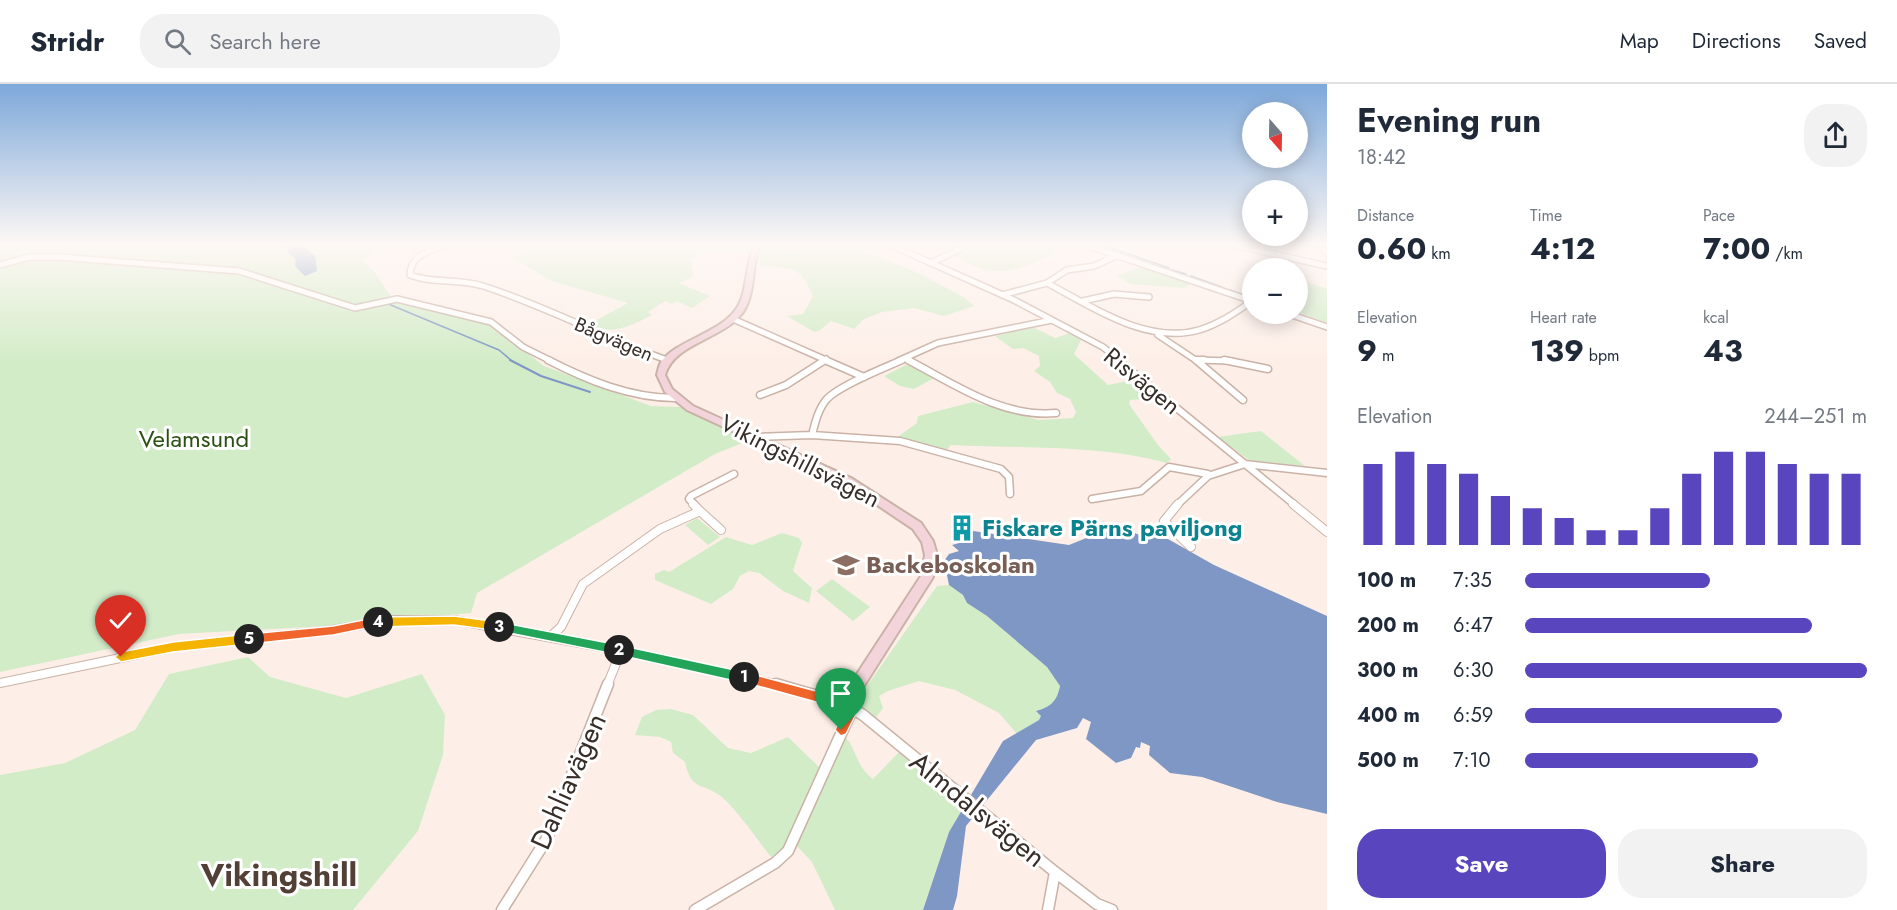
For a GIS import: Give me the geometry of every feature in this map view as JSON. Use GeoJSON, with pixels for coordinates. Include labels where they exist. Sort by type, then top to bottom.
{"type":"FeatureCollection","features":[{"type":"Feature","properties":{"kind":"street"},"geometry":{"type":"LineString","coordinates":[[279,284],[355,308],[397,299],[491,322],[523,347],[589,381],[655,398],[675,398]]}},
{"type":"Feature","properties":{"kind":"street","name":"Bågvägen"},"geometry":{"type":"LineString","coordinates":[[477,284],[580,324],[619,344],[667,360]]}},
{"type":"Feature","properties":{"kind":"street"},"geometry":{"type":"LineString","coordinates":[[675,398],[661,375],[667,360],[677,351],[714,332],[733,319],[745,298],[748,284]]}},
{"type":"Feature","properties":{"kind":"street","name":"Risvägen"},"geometry":{"type":"LineString","coordinates":[[977,284],[1052,320],[1111,353],[1327,532]]}},
{"type":"Feature","properties":{"kind":"street"},"geometry":{"type":"LineString","coordinates":[[1002,295],[1045,284]]}},
{"type":"Feature","properties":{"kind":"street"},"geometry":{"type":"LineString","coordinates":[[1048,284],[1128,324],[1155,334],[1196,360],[1243,400]]}},
{"type":"Feature","properties":{"kind":"street"},"geometry":{"type":"LineString","coordinates":[[1201,284],[1242,298]]}},
{"type":"Feature","properties":{"kind":"street"},"geometry":{"type":"LineString","coordinates":[[1083,301],[1114,294],[1149,297]]}},
{"type":"Feature","properties":{"kind":"street"},"geometry":{"type":"LineString","coordinates":[[1155,334],[1214,326],[1242,309]]}},
{"type":"Feature","properties":{"kind":"street"},"geometry":{"type":"LineString","coordinates":[[733,319],[864,377]]}},
{"type":"Feature","properties":{"kind":"street"},"geometry":{"type":"LineString","coordinates":[[812,435],[816,419],[827,399],[864,377],[908,359],[938,343],[1052,320]]}},
{"type":"Feature","properties":{"kind":"street"},"geometry":{"type":"LineString","coordinates":[[1308,320],[1327,327]]}},
{"type":"Feature","properties":{"kind":"street"},"geometry":{"type":"LineString","coordinates":[[760,395],[786,385],[826,359]]}},
{"type":"Feature","properties":{"kind":"street"},"geometry":{"type":"LineString","coordinates":[[908,359],[988,400],[1034,414],[1056,413]]}},
{"type":"Feature","properties":{"kind":"street"},"geometry":{"type":"LineString","coordinates":[[1196,360],[1221,359],[1268,369]]}},
{"type":"Feature","properties":{"kind":"street","name":"Vikingshillsvägen"},"geometry":{"type":"LineString","coordinates":[[675,398],[690,408],[870,492],[917,526],[929,547],[931,562],[927,577],[845,704]]}},
{"type":"Feature","properties":{"kind":"street"},"geometry":{"type":"LineString","coordinates":[[755,437],[812,435],[900,441],[986,464],[1005,472],[1009,477],[1010,494]]}},
{"type":"Feature","properties":{"kind":"street"},"geometry":{"type":"LineString","coordinates":[[1092,499],[1141,491],[1169,467],[1208,474],[1245,464],[1327,473]]}},
{"type":"Feature","properties":{"kind":"street"},"geometry":{"type":"LineString","coordinates":[[721,530],[689,499],[734,474]]}},
{"type":"Feature","properties":{"kind":"street"},"geometry":{"type":"LineString","coordinates":[[1191,547],[1164,521],[1184,495],[1208,474]]}},
{"type":"Feature","properties":{"kind":"street"},"geometry":{"type":"LineString","coordinates":[[550,637],[561,627],[583,585],[660,529],[700,511]]}},
{"type":"Feature","properties":{"kind":"street","name":"Almdalsvägen"},"geometry":{"type":"LineString","coordinates":[[0,682],[173,647],[333,630],[390,620],[482,623],[629,652],[786,686],[845,704],[863,715],[1055,872],[1097,904],[1113,910]]}},
{"type":"Feature","properties":{"kind":"street","name":"Dahliavägen"},"geometry":{"type":"LineString","coordinates":[[502,910],[546,840],[617,661],[629,652]]}},
{"type":"Feature","properties":{"kind":"street"},"geometry":{"type":"LineString","coordinates":[[695,910],[775,863],[788,850],[850,714],[845,704]]}},
{"type":"Feature","properties":{"kind":"street"},"geometry":{"type":"LineString","coordinates":[[1048,910],[1055,872]]}},
{"type":"Feature","properties":{"kind":"green space","name":"Velamsund"},"geometry":{"type":"Polygon","coordinates":[[[0,284],[382,284],[393,300],[488,323],[544,366],[651,406],[680,407],[750,440],[715,454],[477,593],[471,613],[327,626],[179,634],[0,672],[0,284]]]}},
{"type":"Feature","properties":{"kind":"green space"},"geometry":{"type":"Polygon","coordinates":[[[561,284],[680,284],[710,296],[692,308],[676,301],[672,304],[665,301],[648,312],[652,315],[621,328],[598,328],[589,324],[628,303],[561,284]]]}},
{"type":"Feature","properties":{"kind":"green space"},"geometry":{"type":"Polygon","coordinates":[[[807,284],[938,284],[964,297],[974,306],[944,316],[914,308],[882,312],[864,319],[854,329],[831,321],[819,331],[814,332],[787,316],[803,314],[813,296],[807,284]]]}},
{"type":"Feature","properties":{"kind":"green space"},"geometry":{"type":"Polygon","coordinates":[[[1130,284],[1191,284],[1184,288],[1130,284]]]}},
{"type":"Feature","properties":{"kind":"green space"},"geometry":{"type":"Polygon","coordinates":[[[1308,284],[1327,289],[1327,323],[1308,316],[1308,284]]]}},
{"type":"Feature","properties":{"kind":"green space"},"geometry":{"type":"Polygon","coordinates":[[[1033,327],[1055,338],[1070,333],[1081,340],[1074,354],[1108,385],[1137,379],[1162,398],[1130,400],[1129,404],[1158,445],[1171,459],[1167,463],[1114,453],[1060,448],[951,445],[946,451],[896,438],[917,423],[918,416],[973,402],[1039,420],[1073,418],[1076,412],[1070,399],[1057,393],[1050,382],[1034,371],[1040,366],[1039,356],[1023,348],[1013,349],[995,336],[1033,327]]]}},
{"type":"Feature","properties":{"kind":"green space"},"geometry":{"type":"Polygon","coordinates":[[[906,365],[914,366],[936,377],[914,389],[900,386],[884,376],[906,365]]]}},
{"type":"Feature","properties":{"kind":"green space"},"geometry":{"type":"Polygon","coordinates":[[[1261,431],[1305,466],[1249,460],[1217,437],[1261,431]]]}},
{"type":"Feature","properties":{"kind":"green space"},"geometry":{"type":"Polygon","coordinates":[[[697,518],[720,537],[708,545],[685,525],[697,518]]]}},
{"type":"Feature","properties":{"kind":"green space"},"geometry":{"type":"Polygon","coordinates":[[[782,533],[799,538],[802,543],[793,571],[812,588],[809,603],[783,591],[759,573],[749,571],[740,576],[733,589],[711,604],[655,580],[655,574],[664,570],[669,572],[726,537],[752,545],[782,533]]]}},
{"type":"Feature","properties":{"kind":"green space"},"geometry":{"type":"Polygon","coordinates":[[[832,579],[870,607],[853,621],[816,591],[832,579]]]}},
{"type":"Feature","properties":{"kind":"green space"},"geometry":{"type":"Polygon","coordinates":[[[949,585],[963,595],[967,603],[987,616],[1047,667],[1060,686],[1053,703],[1037,711],[1041,716],[1039,720],[1017,734],[999,713],[955,690],[919,681],[879,696],[883,708],[875,719],[861,709],[857,700],[937,586],[949,585]]]}},
{"type":"Feature","properties":{"kind":"green space"},"geometry":{"type":"Polygon","coordinates":[[[248,657],[270,677],[346,698],[422,674],[445,715],[443,755],[418,831],[353,910],[0,910],[0,775],[65,763],[135,730],[169,674],[248,657]]]}},
{"type":"Feature","properties":{"kind":"green space"},"geometry":{"type":"Polygon","coordinates":[[[671,709],[693,715],[728,748],[751,753],[788,737],[819,767],[784,847],[771,857],[723,798],[695,783],[685,762],[673,753],[671,742],[660,737],[635,735],[642,717],[656,710],[671,709]]]}},
{"type":"Feature","properties":{"kind":"green space"},"geometry":{"type":"Polygon","coordinates":[[[844,735],[863,768],[873,779],[899,752],[965,806],[949,832],[923,910],[835,910],[812,862],[796,845],[844,735]]]}},
{"type":"Feature","properties":{"kind":"water"},"geometry":{"type":"Polygon","coordinates":[[[1116,526],[1145,537],[1148,537],[1152,530],[1214,565],[1327,616],[1327,814],[1277,802],[1202,777],[1170,773],[1149,755],[1150,746],[1141,742],[1140,748],[1136,747],[1131,758],[1116,763],[1086,739],[1091,722],[1083,718],[1077,728],[1036,740],[966,826],[957,896],[953,910],[923,910],[949,832],[1003,741],[1039,720],[1041,716],[1036,711],[1052,703],[1060,686],[1047,667],[987,616],[967,603],[963,595],[949,585],[944,561],[949,554],[959,551],[952,545],[963,542],[973,531],[1069,545],[1116,526]]]}},
{"type":"Feature","properties":{"kind":"waterway"},"geometry":{"type":"LineString","coordinates":[[1212,284],[1224,288]]}},
{"type":"Feature","properties":{"kind":"waterway"},"geometry":{"type":"LineString","coordinates":[[1230,290],[1242,294]]}},
{"type":"Feature","properties":{"kind":"waterway"},"geometry":{"type":"LineString","coordinates":[[386,303],[499,350],[512,361]]}},
{"type":"Feature","properties":{"kind":"waterway"},"geometry":{"type":"LineString","coordinates":[[510,360],[541,376],[590,392]]}},
{"type":"Feature","properties":{"kind":"place","name":"Fiskare Pärns paviljong"},"geometry":{"type":"Point","coordinates":[962,528]}},
{"type":"Feature","properties":{"kind":"place","name":"Backeboskolan"},"geometry":{"type":"Point","coordinates":[846,565]}},
{"type":"Feature","properties":{"kind":"district","name":"Vikingshill"},"geometry":{"type":"Point","coordinates":[279,875]}},
{"type":"Feature","properties":{"kind":"route"},"geometry":{"type":"LineString","coordinates":[[121,657],[173,647],[333,630],[390,620],[454,620],[482,623],[629,652],[786,686],[845,704],[850,714],[841,730]]}}]}
